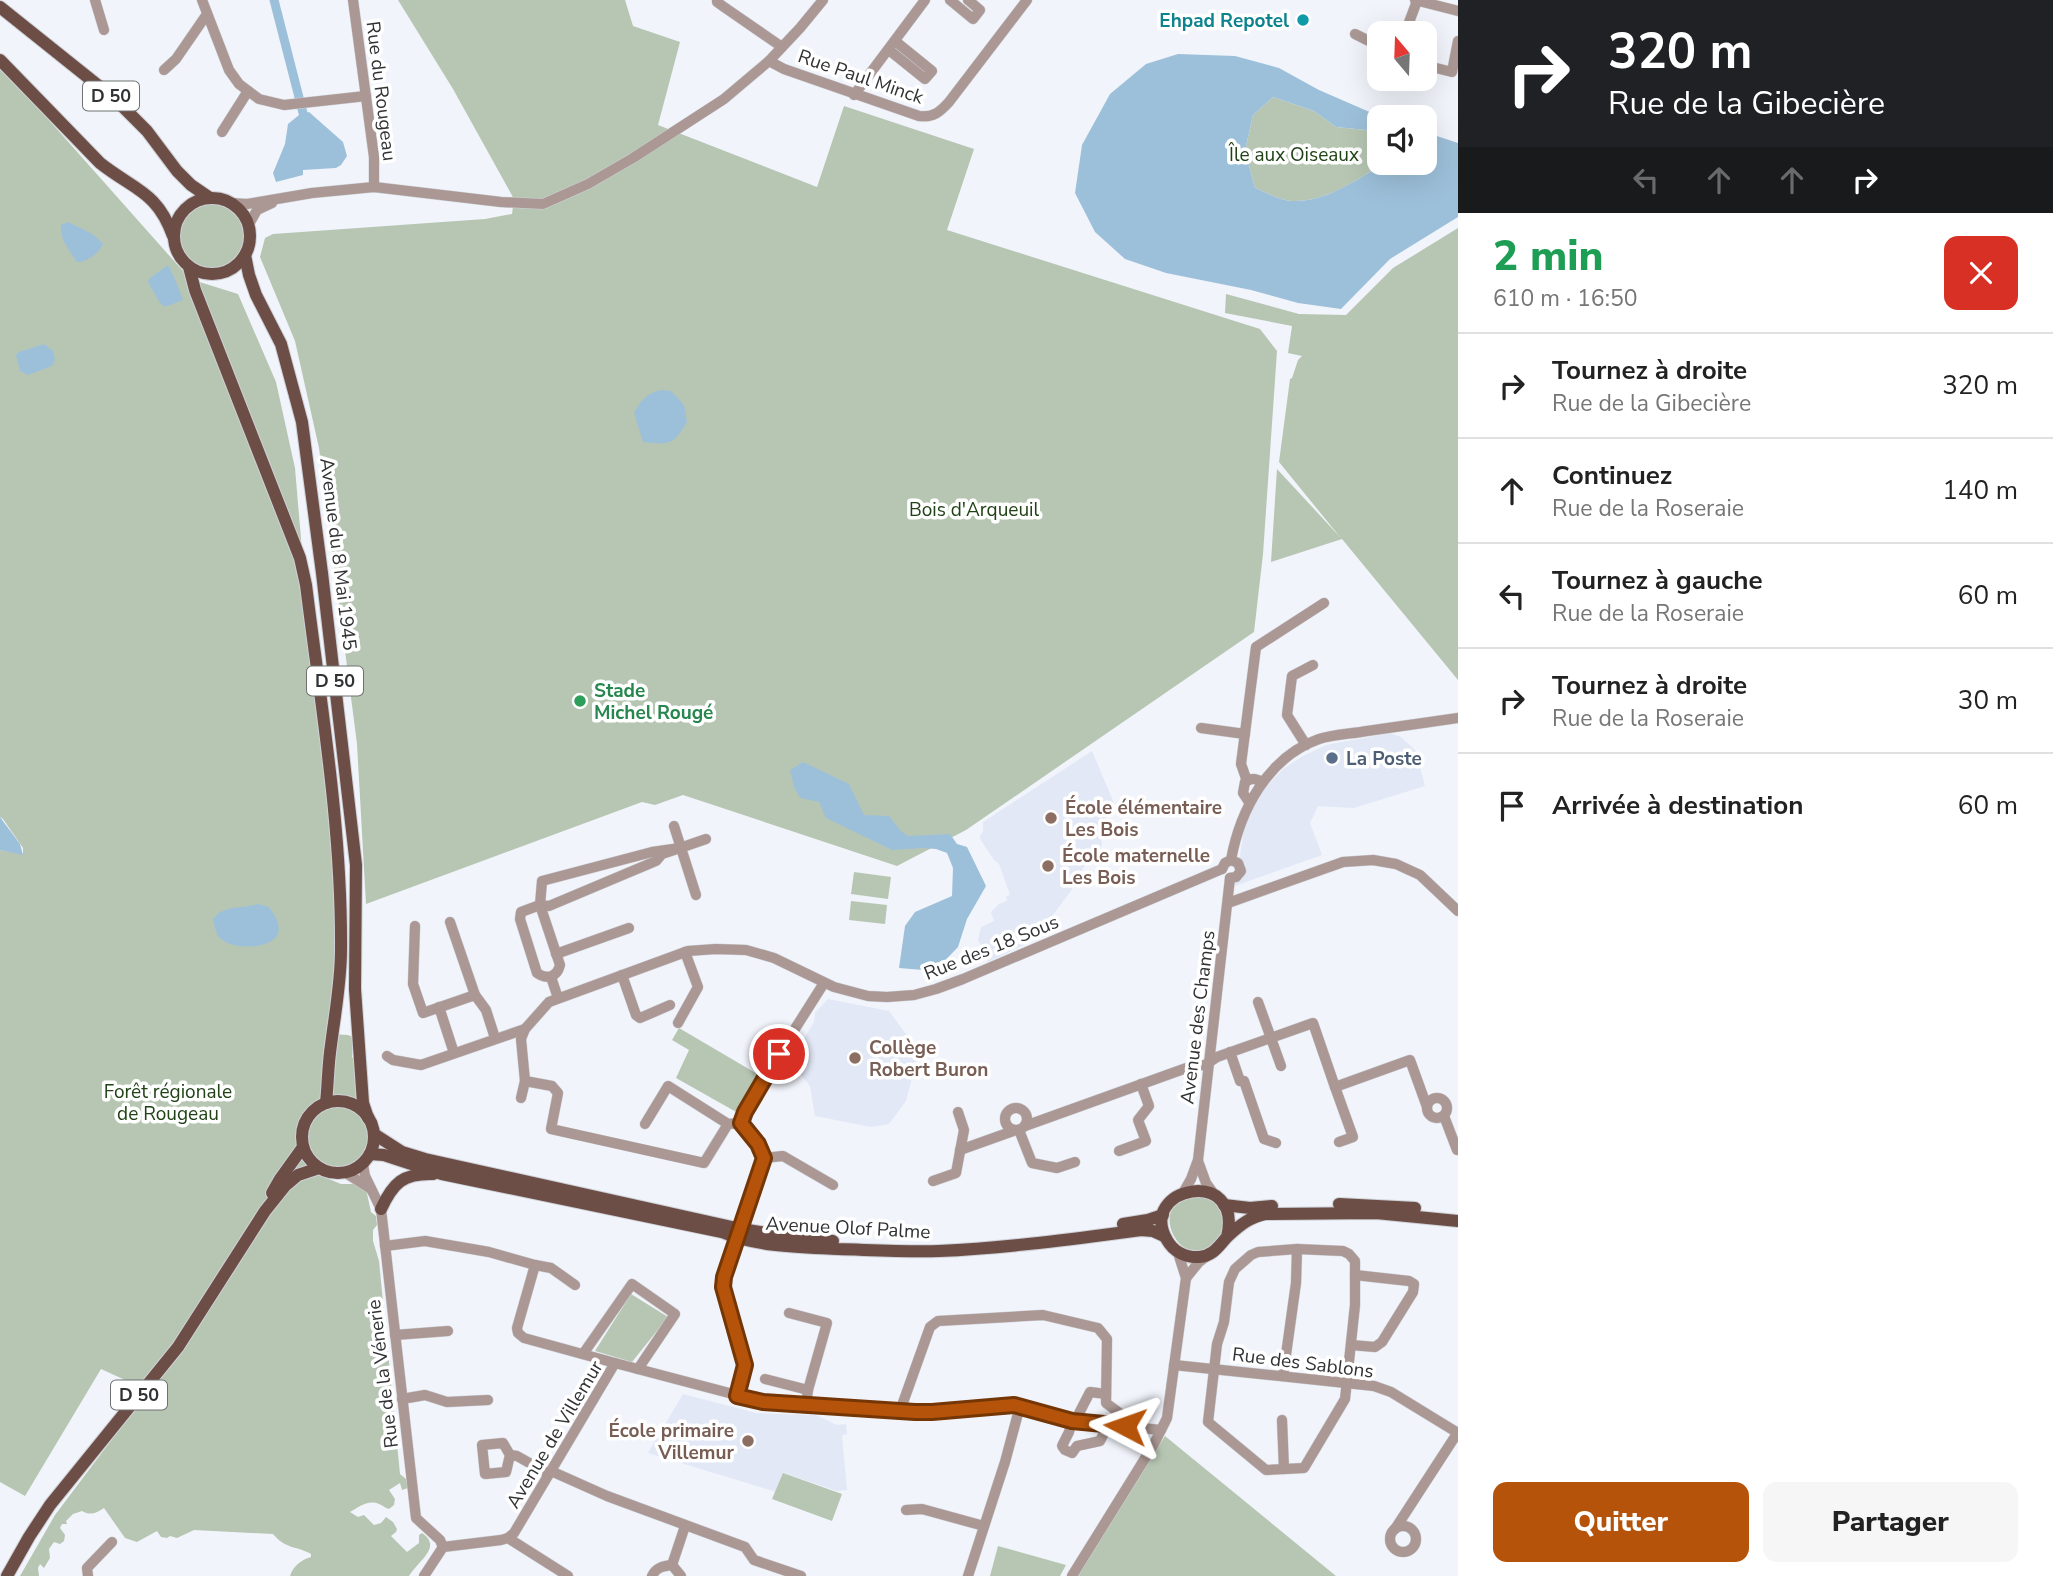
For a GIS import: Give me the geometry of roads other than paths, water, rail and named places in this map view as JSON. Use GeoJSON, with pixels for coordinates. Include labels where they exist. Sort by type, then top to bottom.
{"type":"FeatureCollection","features":[{"type":"Feature","properties":{"kind":"main road","name":"D 50"},"geometry":{"type":"LineString","coordinates":[[0,7],[115,99],[148,131],[191,185],[210,198]]}},
{"type":"Feature","properties":{"kind":"main road","name":"D 50"},"geometry":{"type":"LineString","coordinates":[[0,60],[100,163],[139,188],[157,204],[173,236]]}},
{"type":"Feature","properties":{"kind":"main road"},"geometry":{"type":"LineString","coordinates":[[210,198],[231,203],[239,209],[248,226],[245,255],[237,265],[226,272],[213,274],[189,267],[175,248],[173,236],[180,215],[188,206],[210,198]]}},
{"type":"Feature","properties":{"kind":"main road","name":"Avenue du 8 Mai 1945"},"geometry":{"type":"LineString","coordinates":[[245,255],[256,295],[281,344],[302,422],[356,865],[355,989],[363,1103],[368,1118]]}},
{"type":"Feature","properties":{"kind":"main road","name":"D 50"},"geometry":{"type":"LineString","coordinates":[[189,267],[195,290],[295,545],[306,585],[340,877],[340,981],[326,1103]]}},
{"type":"Feature","properties":{"kind":"main road"},"geometry":{"type":"LineString","coordinates":[[337,1101],[350,1103],[368,1118],[374,1134],[373,1146],[366,1159],[345,1173],[328,1172],[311,1161],[303,1147],[302,1135],[304,1125],[315,1110],[326,1103],[337,1101]]}},
{"type":"Feature","properties":{"kind":"main road","name":"Avenue Olof Palme"},"geometry":{"type":"LineString","coordinates":[[374,1134],[402,1152],[425,1158],[740,1234],[813,1248],[915,1251],[1008,1246],[1141,1230],[1164,1236]]}},
{"type":"Feature","properties":{"kind":"main road","name":"D 50"},"geometry":{"type":"LineString","coordinates":[[265,1211],[280,1179],[303,1147]]}},
{"type":"Feature","properties":{"kind":"main road","name":"Avenue Olof Palme"},"geometry":{"type":"LineString","coordinates":[[366,1159],[384,1154],[442,1174],[722,1232],[844,1242],[948,1242],[1018,1238],[1140,1222],[1163,1215]]}},
{"type":"Feature","properties":{"kind":"main road","name":"D 50"},"geometry":{"type":"LineString","coordinates":[[7,1576],[50,1505],[178,1347],[265,1211],[285,1186],[298,1175],[319,1168]]}},
{"type":"Feature","properties":{"kind":"main road"},"geometry":{"type":"LineString","coordinates":[[381,1209],[394,1186],[409,1176],[419,1173],[442,1174]]}},
{"type":"Feature","properties":{"kind":"main road"},"geometry":{"type":"LineString","coordinates":[[1227,1237],[1228,1214],[1220,1201],[1208,1192],[1197,1190],[1183,1193],[1168,1204],[1163,1215],[1164,1236],[1170,1245],[1178,1252],[1200,1257],[1211,1254],[1248,1220],[1265,1214],[1376,1213],[1458,1221]]}},
{"type":"Feature","properties":{"kind":"main road"},"geometry":{"type":"LineString","coordinates":[[1220,1201],[1250,1208],[1354,1203],[1458,1214]]}},
{"type":"Feature","properties":{"kind":"street"},"geometry":{"type":"LineString","coordinates":[[94,0],[104,30]]}},
{"type":"Feature","properties":{"kind":"street"},"geometry":{"type":"LineString","coordinates":[[202,0],[229,70],[247,92],[270,103],[293,105],[366,96]]}},
{"type":"Feature","properties":{"kind":"street","name":"Rue du Rougeau"},"geometry":{"type":"LineString","coordinates":[[353,0],[374,157],[374,187]]}},
{"type":"Feature","properties":{"kind":"street"},"geometry":{"type":"LineString","coordinates":[[717,0],[782,47]]}},
{"type":"Feature","properties":{"kind":"street"},"geometry":{"type":"LineString","coordinates":[[231,203],[247,204],[350,188],[374,187],[501,202],[543,204],[588,184],[633,158],[724,99],[769,61],[822,0]]}},
{"type":"Feature","properties":{"kind":"street"},"geometry":{"type":"LineString","coordinates":[[854,95],[925,0]]}},
{"type":"Feature","properties":{"kind":"street"},"geometry":{"type":"LineString","coordinates":[[950,0],[974,19],[980,10],[968,0]]}},
{"type":"Feature","properties":{"kind":"street","name":"Rue Paul Minck"},"geometry":{"type":"LineString","coordinates":[[769,61],[854,95],[919,116],[934,115],[949,102],[1027,0]]}},
{"type":"Feature","properties":{"kind":"street"},"geometry":{"type":"LineString","coordinates":[[1409,21],[1416,1],[1458,11]]}},
{"type":"Feature","properties":{"kind":"street"},"geometry":{"type":"LineString","coordinates":[[164,70],[176,60],[207,14]]}},
{"type":"Feature","properties":{"kind":"street"},"geometry":{"type":"LineString","coordinates":[[1355,34],[1367,40]]}},
{"type":"Feature","properties":{"kind":"street"},"geometry":{"type":"LineString","coordinates":[[1437,68],[1455,73],[1458,41]]}},
{"type":"Feature","properties":{"kind":"street"},"geometry":{"type":"LineString","coordinates":[[222,132],[247,92]]}},
{"type":"Feature","properties":{"kind":"street"},"geometry":{"type":"LineString","coordinates":[[248,226],[259,209],[285,197]]}},
{"type":"Feature","properties":{"kind":"street"},"geometry":{"type":"LineString","coordinates":[[1250,802],[1243,793],[1247,780],[1241,764],[1256,647],[1324,603]]}},
{"type":"Feature","properties":{"kind":"street"},"geometry":{"type":"LineString","coordinates":[[1306,745],[1286,715],[1292,676],[1313,665]]}},
{"type":"Feature","properties":{"kind":"street","name":"Avenue des Champs"},"geometry":{"type":"LineString","coordinates":[[1183,1193],[1198,1160],[1230,878],[1236,877],[1241,870],[1238,863],[1231,860],[1238,828],[1250,802],[1263,782],[1306,745],[1328,737],[1458,718]]}},
{"type":"Feature","properties":{"kind":"street"},"geometry":{"type":"LineString","coordinates":[[1201,729],[1245,734]]}},
{"type":"Feature","properties":{"kind":"street"},"geometry":{"type":"LineString","coordinates":[[1247,780],[1256,779],[1263,782]]}},
{"type":"Feature","properties":{"kind":"street"},"geometry":{"type":"LineString","coordinates":[[674,826],[696,895]]}},
{"type":"Feature","properties":{"kind":"street"},"geometry":{"type":"LineString","coordinates":[[680,848],[652,852],[541,881],[540,905],[560,965],[559,971],[551,977],[537,973],[520,919],[521,912],[540,905],[549,906],[656,861],[662,854],[680,848],[706,839]]}},
{"type":"Feature","properties":{"kind":"street"},"geometry":{"type":"LineString","coordinates":[[1230,878],[1222,869],[1225,863],[1231,860]]}},
{"type":"Feature","properties":{"kind":"street"},"geometry":{"type":"LineString","coordinates":[[1228,903],[1343,862],[1373,860],[1396,864],[1420,875],[1458,911]]}},
{"type":"Feature","properties":{"kind":"street","name":"Rue des 18 Sous"},"geometry":{"type":"LineString","coordinates":[[526,1029],[549,1002],[558,998],[685,952],[716,949],[746,950],[774,958],[824,983],[868,996],[903,997],[928,992],[1222,869]]}},
{"type":"Feature","properties":{"kind":"street"},"geometry":{"type":"LineString","coordinates":[[450,922],[475,995],[486,1010],[495,1038]]}},
{"type":"Feature","properties":{"kind":"street"},"geometry":{"type":"LineString","coordinates":[[415,926],[413,984],[423,1013],[475,995]]}},
{"type":"Feature","properties":{"kind":"street"},"geometry":{"type":"LineString","coordinates":[[556,954],[629,928]]}},
{"type":"Feature","properties":{"kind":"street"},"geometry":{"type":"LineString","coordinates":[[678,1023],[698,987],[685,952]]}},
{"type":"Feature","properties":{"kind":"street"},"geometry":{"type":"LineString","coordinates":[[622,975],[636,1015],[640,1018],[670,1005]]}},
{"type":"Feature","properties":{"kind":"street"},"geometry":{"type":"LineString","coordinates":[[551,977],[558,998]]}},
{"type":"Feature","properties":{"kind":"street"},"geometry":{"type":"LineString","coordinates":[[741,1123],[745,1112],[824,983]]}},
{"type":"Feature","properties":{"kind":"street"},"geometry":{"type":"LineString","coordinates":[[1258,1002],[1281,1066]]}},
{"type":"Feature","properties":{"kind":"street"},"geometry":{"type":"LineString","coordinates":[[439,1007],[454,1053]]}},
{"type":"Feature","properties":{"kind":"street"},"geometry":{"type":"LineString","coordinates":[[960,1150],[1192,1066],[1205,1065],[1217,1057],[1313,1023],[1353,1137],[1339,1142]]}},
{"type":"Feature","properties":{"kind":"street"},"geometry":{"type":"LineString","coordinates":[[387,1056],[393,1060],[421,1065],[526,1029]]}},
{"type":"Feature","properties":{"kind":"street"},"geometry":{"type":"LineString","coordinates":[[521,1098],[524,1081],[521,1039],[526,1029]]}},
{"type":"Feature","properties":{"kind":"street"},"geometry":{"type":"LineString","coordinates":[[1230,1052],[1240,1081],[1244,1081],[1264,1139],[1276,1143]]}},
{"type":"Feature","properties":{"kind":"street"},"geometry":{"type":"LineString","coordinates":[[1335,1087],[1410,1060],[1429,1113],[1434,1118],[1444,1116]]}},
{"type":"Feature","properties":{"kind":"street"},"geometry":{"type":"LineString","coordinates":[[524,1081],[552,1086],[558,1093],[551,1129],[704,1163],[728,1124]]}},
{"type":"Feature","properties":{"kind":"street"},"geometry":{"type":"LineString","coordinates":[[1119,1151],[1146,1141],[1138,1120],[1149,1106],[1141,1084]]}},
{"type":"Feature","properties":{"kind":"street"},"geometry":{"type":"LineString","coordinates":[[645,1124],[668,1086],[728,1124],[741,1123]]}},
{"type":"Feature","properties":{"kind":"street"},"geometry":{"type":"LineString","coordinates":[[1427,1107],[1433,1099],[1442,1099],[1448,1107],[1444,1116],[1457,1150]]}},
{"type":"Feature","properties":{"kind":"street"},"geometry":{"type":"LineString","coordinates":[[933,1181],[957,1173],[964,1130],[958,1112]]}},
{"type":"Feature","properties":{"kind":"street"},"geometry":{"type":"LineString","coordinates":[[737,1396],[745,1365],[723,1287],[724,1277],[764,1158],[758,1144],[741,1123]]}},
{"type":"Feature","properties":{"kind":"street"},"geometry":{"type":"LineString","coordinates":[[1020,1129],[1032,1163],[1057,1168],[1075,1162]]}},
{"type":"Feature","properties":{"kind":"street"},"geometry":{"type":"LineString","coordinates":[[764,1158],[783,1156],[833,1185]]}},
{"type":"Feature","properties":{"kind":"street","name":"Rue de la Vénerie"},"geometry":{"type":"LineString","coordinates":[[366,1159],[371,1189],[381,1209],[416,1518],[440,1540],[443,1547]]}},
{"type":"Feature","properties":{"kind":"street"},"geometry":{"type":"LineString","coordinates":[[1198,1160],[1206,1183],[1220,1201]]}},
{"type":"Feature","properties":{"kind":"street"},"geometry":{"type":"LineString","coordinates":[[345,1173],[371,1189]]}},
{"type":"Feature","properties":{"kind":"street"},"geometry":{"type":"LineString","coordinates":[[385,1246],[425,1241],[489,1252],[551,1268],[575,1285]]}},
{"type":"Feature","properties":{"kind":"street"},"geometry":{"type":"LineString","coordinates":[[1283,1376],[1296,1283],[1297,1249]]}},
{"type":"Feature","properties":{"kind":"street"},"geometry":{"type":"LineString","coordinates":[[1297,1249],[1343,1251],[1355,1262],[1355,1305],[1348,1382],[1345,1399],[1304,1468],[1266,1470],[1208,1422],[1213,1369],[1224,1322],[1229,1283],[1235,1269],[1258,1252],[1297,1249]]}},
{"type":"Feature","properties":{"kind":"street"},"geometry":{"type":"LineString","coordinates":[[1072,1576],[1154,1444],[1167,1418],[1186,1278],[1178,1252]]}},
{"type":"Feature","properties":{"kind":"street"},"geometry":{"type":"LineString","coordinates":[[1186,1278],[1199,1262],[1211,1254]]}},
{"type":"Feature","properties":{"kind":"street"},"geometry":{"type":"LineString","coordinates":[[535,1265],[517,1328],[518,1333],[524,1338],[615,1363]]}},
{"type":"Feature","properties":{"kind":"street"},"geometry":{"type":"LineString","coordinates":[[1351,1345],[1375,1347],[1382,1342],[1413,1292],[1414,1284],[1409,1280],[1355,1275]]}},
{"type":"Feature","properties":{"kind":"street"},"geometry":{"type":"LineString","coordinates":[[583,1354],[632,1284],[676,1314],[638,1369]]}},
{"type":"Feature","properties":{"kind":"street"},"geometry":{"type":"LineString","coordinates":[[789,1313],[827,1323],[806,1405]]}},
{"type":"Feature","properties":{"kind":"street"},"geometry":{"type":"LineString","coordinates":[[900,1411],[930,1327],[938,1321],[1043,1315],[1098,1328],[1107,1339],[1105,1403],[1122,1415],[1125,1426]]}},
{"type":"Feature","properties":{"kind":"street"},"geometry":{"type":"LineString","coordinates":[[395,1335],[448,1331]]}},
{"type":"Feature","properties":{"kind":"street","name":"Avenue de Villemur"},"geometry":{"type":"LineString","coordinates":[[443,1547],[508,1538],[514,1533],[615,1363],[763,1402],[932,1412],[1020,1406],[1073,1421],[1161,1430]]}},
{"type":"Feature","properties":{"kind":"street","name":"Rue des Sablons"},"geometry":{"type":"LineString","coordinates":[[1174,1364],[1374,1386],[1391,1392],[1458,1432]]}},
{"type":"Feature","properties":{"kind":"street"},"geometry":{"type":"LineString","coordinates":[[765,1379],[808,1390]]}},
{"type":"Feature","properties":{"kind":"street"},"geometry":{"type":"LineString","coordinates":[[1106,1394],[1090,1392],[1062,1446],[1072,1453],[1077,1446],[1100,1441],[1108,1425]]}},
{"type":"Feature","properties":{"kind":"street"},"geometry":{"type":"LineString","coordinates":[[402,1399],[425,1395],[447,1402],[488,1400]]}},
{"type":"Feature","properties":{"kind":"street"},"geometry":{"type":"LineString","coordinates":[[968,1576],[1020,1406]]}},
{"type":"Feature","properties":{"kind":"street"},"geometry":{"type":"LineString","coordinates":[[1282,1420],[1284,1469]]}},
{"type":"Feature","properties":{"kind":"street"},"geometry":{"type":"LineString","coordinates":[[1395,1529],[1458,1432]]}},
{"type":"Feature","properties":{"kind":"street"},"geometry":{"type":"LineString","coordinates":[[510,1455],[607,1496],[745,1546],[754,1560],[801,1576]]}},
{"type":"Feature","properties":{"kind":"street"},"geometry":{"type":"LineString","coordinates":[[906,1510],[922,1509],[984,1526]]}},
{"type":"Feature","properties":{"kind":"street"},"geometry":{"type":"LineString","coordinates":[[673,1565],[685,1526]]}},
{"type":"Feature","properties":{"kind":"street"},"geometry":{"type":"LineString","coordinates":[[508,1538],[568,1576]]}},
{"type":"Feature","properties":{"kind":"street"},"geometry":{"type":"LineString","coordinates":[[88,1576],[87,1568],[112,1542]]}},
{"type":"Feature","properties":{"kind":"street"},"geometry":{"type":"LineString","coordinates":[[427,1572],[443,1547]]}},
{"type":"Feature","properties":{"kind":"street"},"geometry":{"type":"LineString","coordinates":[[652,1576],[662,1566],[673,1565]]}},
{"type":"Feature","properties":{"kind":"street"},"geometry":{"type":"LineString","coordinates":[[673,1565],[681,1576]]}},
{"type":"Feature","properties":{"kind":"water"},"geometry":{"type":"Polygon","coordinates":[[[1178,54],[1235,56],[1279,68],[1319,90],[1367,111],[1367,131],[1336,127],[1314,111],[1273,97],[1253,115],[1245,151],[1255,188],[1283,200],[1304,200],[1326,195],[1367,174],[1437,175],[1437,136],[1458,143],[1458,217],[1390,259],[1341,309],[1298,303],[1251,290],[1166,273],[1125,259],[1095,232],[1075,193],[1082,145],[1110,94],[1146,64],[1178,54]]]}},
{"type":"Feature","properties":{"kind":"water"},"geometry":{"type":"Polygon","coordinates":[[[309,112],[343,142],[347,156],[336,168],[303,170],[303,175],[276,182],[273,173],[285,144],[288,124],[299,115],[309,112]]]}},
{"type":"Feature","properties":{"kind":"water"},"geometry":{"type":"Polygon","coordinates":[[[68,222],[92,234],[103,244],[88,259],[81,262],[77,262],[62,235],[61,225],[68,222]]]}},
{"type":"Feature","properties":{"kind":"water"},"geometry":{"type":"Polygon","coordinates":[[[168,265],[183,300],[165,307],[148,282],[168,265]]]}},
{"type":"Feature","properties":{"kind":"water"},"geometry":{"type":"Polygon","coordinates":[[[44,344],[53,351],[55,360],[52,366],[28,375],[20,371],[16,355],[44,344]]]}},
{"type":"Feature","properties":{"kind":"water"},"geometry":{"type":"Polygon","coordinates":[[[661,390],[671,391],[684,405],[687,422],[670,442],[643,442],[634,413],[644,398],[661,390]]]}},
{"type":"Feature","properties":{"kind":"water"},"geometry":{"type":"Polygon","coordinates":[[[803,762],[849,784],[864,815],[889,816],[908,836],[950,834],[957,844],[967,847],[986,886],[967,919],[958,947],[935,971],[899,968],[905,926],[915,912],[952,896],[953,868],[947,853],[923,848],[892,850],[826,818],[819,802],[800,798],[794,787],[790,770],[803,762]]]}},
{"type":"Feature","properties":{"kind":"water"},"geometry":{"type":"Polygon","coordinates":[[[0,817],[20,844],[23,855],[0,850],[0,817]]]}},
{"type":"Feature","properties":{"kind":"water"},"geometry":{"type":"Polygon","coordinates":[[[258,904],[269,907],[277,919],[279,930],[274,939],[260,945],[240,946],[218,936],[213,920],[217,915],[227,910],[258,904]]]}},
{"type":"Feature","properties":{"kind":"waterway"},"geometry":{"type":"LineString","coordinates":[[274,0],[303,113]]}},
{"type":"Feature","properties":{"kind":"place","name":"Ehpad Repotel"},"geometry":{"type":"Point","coordinates":[1303,20]}},
{"type":"Feature","properties":{"kind":"place","name":"Stade Michel Rougé"},"geometry":{"type":"Point","coordinates":[580,701]}},
{"type":"Feature","properties":{"kind":"place","name":"La Poste"},"geometry":{"type":"Point","coordinates":[1332,758]}},
{"type":"Feature","properties":{"kind":"place","name":"École élémentaire Les Bois"},"geometry":{"type":"Point","coordinates":[1051,818]}},
{"type":"Feature","properties":{"kind":"place","name":"École maternelle Les Bois"},"geometry":{"type":"Point","coordinates":[1048,866]}},
{"type":"Feature","properties":{"kind":"place","name":"Collège Robert Buron"},"geometry":{"type":"Point","coordinates":[855,1058]}},
{"type":"Feature","properties":{"kind":"place","name":"École primaire Villemur"},"geometry":{"type":"Point","coordinates":[748,1441]}},
{"type":"Feature","properties":{"kind":"park label","name":"Île aux Oiseaux"},"geometry":{"type":"Point","coordinates":[1294,154]}},
{"type":"Feature","properties":{"kind":"park label","name":"Bois d'Arqueuil"},"geometry":{"type":"Point","coordinates":[974,509]}},
{"type":"Feature","properties":{"kind":"park label","name":"Forêt régionale de Rougeau"},"geometry":{"type":"Point","coordinates":[168,1102]}}]}
